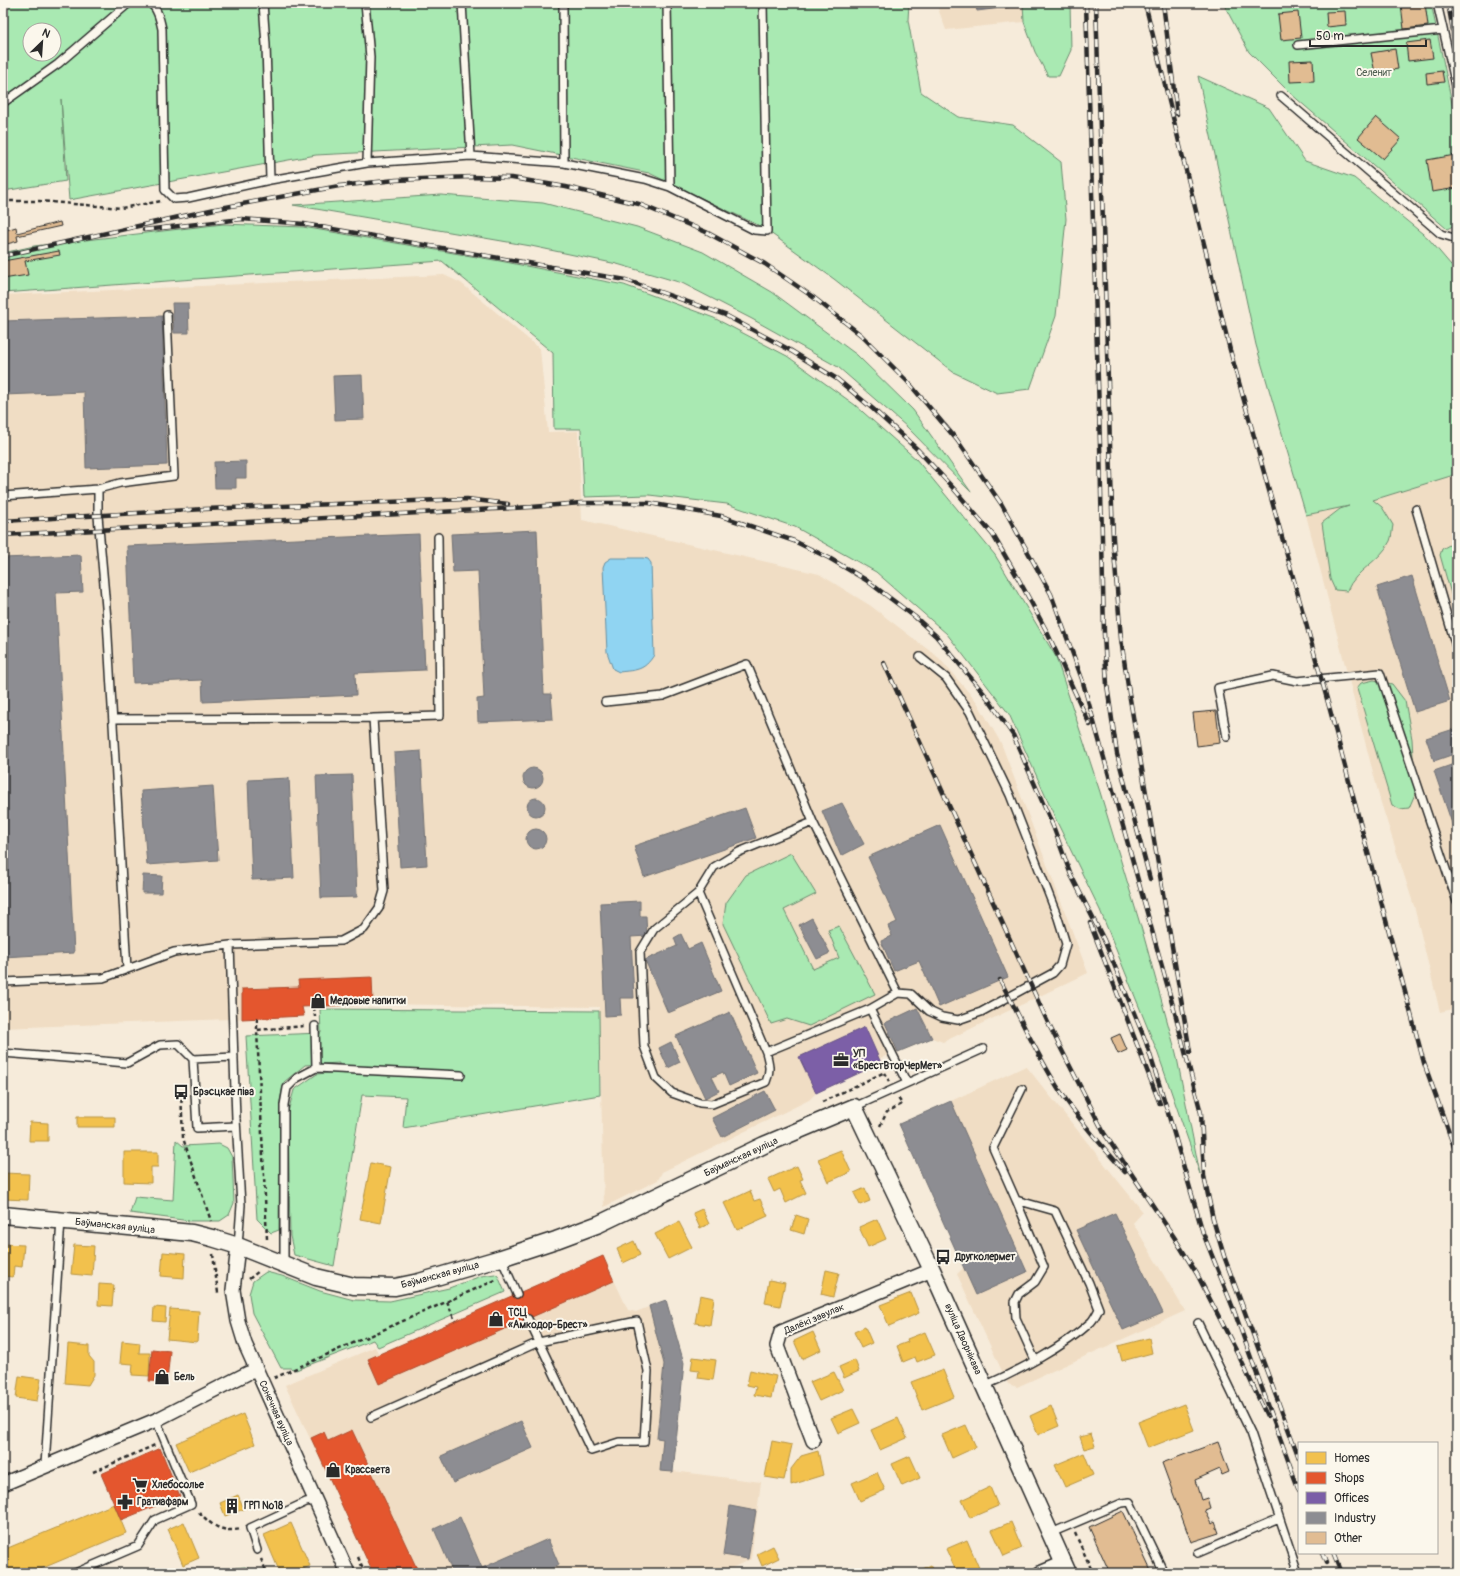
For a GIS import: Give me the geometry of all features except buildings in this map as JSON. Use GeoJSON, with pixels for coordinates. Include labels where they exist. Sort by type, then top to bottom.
{"type":"FeatureCollection","features":[{"type":"Feature","properties":{"kind":"street","name":"Баўманская вуліца"},"geometry":{"type":"LineString","coordinates":[[3,1215],[192,1233],[238,1246],[316,1277],[354,1286],[395,1287],[419,1282],[501,1258],[599,1224],[764,1145],[854,1107]]}},
{"type":"Feature","properties":{"kind":"street","name":"вуліца Дворнікава"},"geometry":{"type":"LineString","coordinates":[[854,1107],[932,1270],[1066,1568]]}},
{"type":"Feature","properties":{"kind":"street","name":"Сонечная вуліца"},"geometry":{"type":"LineString","coordinates":[[238,1246],[233,1290],[238,1321],[245,1344],[348,1573]]}},
{"type":"Feature","properties":{"kind":"street","name":"Далёкі завулак"},"geometry":{"type":"LineString","coordinates":[[813,1441],[777,1346],[781,1332],[932,1270]]}},
{"type":"Feature","properties":{"kind":"street"},"geometry":{"type":"LineString","coordinates":[[3,1484],[156,1420],[248,1374],[257,1371]]}},
{"type":"Feature","properties":{"kind":"street"},"geometry":{"type":"LineString","coordinates":[[1040,1573],[1066,1568]]}},
{"type":"Feature","properties":{"kind":"lane"},"geometry":{"type":"LineString","coordinates":[[3,104],[58,64],[129,3]]}},
{"type":"Feature","properties":{"kind":"lane"},"geometry":{"type":"LineString","coordinates":[[150,3],[154,6],[159,16],[162,29],[165,190],[174,199],[188,198],[270,180],[367,163],[471,156],[564,163],[645,179],[670,187],[754,230],[767,231],[763,3]]}},
{"type":"Feature","properties":{"kind":"lane"},"geometry":{"type":"LineString","coordinates":[[263,3],[266,44],[270,180]]}},
{"type":"Feature","properties":{"kind":"lane"},"geometry":{"type":"LineString","coordinates":[[365,3],[370,57],[367,163]]}},
{"type":"Feature","properties":{"kind":"lane"},"geometry":{"type":"LineString","coordinates":[[462,3],[471,156]]}},
{"type":"Feature","properties":{"kind":"lane"},"geometry":{"type":"LineString","coordinates":[[563,3],[564,163]]}},
{"type":"Feature","properties":{"kind":"lane"},"geometry":{"type":"LineString","coordinates":[[667,3],[670,187]]}},
{"type":"Feature","properties":{"kind":"lane"},"geometry":{"type":"LineString","coordinates":[[1437,3],[1457,90]]}},
{"type":"Feature","properties":{"kind":"lane"},"geometry":{"type":"LineString","coordinates":[[1298,45],[1443,30]]}},
{"type":"Feature","properties":{"kind":"lane"},"geometry":{"type":"LineString","coordinates":[[1281,96],[1441,234],[1457,239]]}},
{"type":"Feature","properties":{"kind":"lane"},"geometry":{"type":"LineString","coordinates":[[3,496],[98,489],[120,482],[174,476],[167,315]]}},
{"type":"Feature","properties":{"kind":"lane"},"geometry":{"type":"LineString","coordinates":[[98,489],[98,516],[107,618],[127,969]]}},
{"type":"Feature","properties":{"kind":"lane"},"geometry":{"type":"LineString","coordinates":[[1416,509],[1457,650]]}},
{"type":"Feature","properties":{"kind":"lane"},"geometry":{"type":"LineString","coordinates":[[113,718],[373,718],[440,716],[438,537]]}},
{"type":"Feature","properties":{"kind":"lane"},"geometry":{"type":"LineString","coordinates":[[766,1052],[870,1008],[898,993],[911,994],[929,1011],[942,1017],[958,1020],[981,1012],[1053,974],[1060,965],[1066,944],[1058,918],[1010,795],[970,712],[946,678],[920,657]]}},
{"type":"Feature","properties":{"kind":"lane"},"geometry":{"type":"LineString","coordinates":[[606,702],[663,696],[747,664],[813,822],[898,993]]}},
{"type":"Feature","properties":{"kind":"lane"},"geometry":{"type":"LineString","coordinates":[[1227,737],[1218,688],[1273,676],[1297,681],[1380,673],[1457,902]]}},
{"type":"Feature","properties":{"kind":"lane"},"geometry":{"type":"LineString","coordinates":[[3,982],[103,978],[174,952],[230,945],[341,941],[364,929],[379,908],[384,891],[373,718]]}},
{"type":"Feature","properties":{"kind":"lane"},"geometry":{"type":"LineString","coordinates":[[698,894],[766,1052],[770,1067],[769,1076],[766,1082],[712,1104],[700,1103],[672,1093],[656,1078],[644,1046],[640,952],[654,929],[698,894],[714,867],[739,852],[813,822]]}},
{"type":"Feature","properties":{"kind":"lane"},"geometry":{"type":"LineString","coordinates":[[230,945],[236,1126],[241,1206],[238,1246]]}},
{"type":"Feature","properties":{"kind":"lane"},"geometry":{"type":"LineString","coordinates":[[870,1008],[907,1083]]}},
{"type":"Feature","properties":{"kind":"lane"},"geometry":{"type":"LineString","coordinates":[[315,1026],[316,1068]]}},
{"type":"Feature","properties":{"kind":"lane"},"geometry":{"type":"LineString","coordinates":[[3,1054],[127,1063],[160,1045],[178,1044],[193,1059],[197,1128],[236,1126]]}},
{"type":"Feature","properties":{"kind":"lane"},"geometry":{"type":"LineString","coordinates":[[854,1107],[982,1049]]}},
{"type":"Feature","properties":{"kind":"lane"},"geometry":{"type":"LineString","coordinates":[[193,1059],[234,1057]]}},
{"type":"Feature","properties":{"kind":"lane"},"geometry":{"type":"LineString","coordinates":[[284,1264],[284,1105],[287,1088],[297,1078],[316,1068],[461,1075]]}},
{"type":"Feature","properties":{"kind":"lane"},"geometry":{"type":"LineString","coordinates":[[1022,1089],[993,1148],[1044,1267],[1035,1282],[1019,1294],[1015,1302],[1016,1318],[1034,1360]]}},
{"type":"Feature","properties":{"kind":"lane"},"geometry":{"type":"LineString","coordinates":[[984,1386],[1004,1377],[1065,1342],[1092,1321],[1100,1309],[1054,1211],[1016,1200]]}},
{"type":"Feature","properties":{"kind":"lane"},"geometry":{"type":"LineString","coordinates":[[45,1466],[61,1220]]}},
{"type":"Feature","properties":{"kind":"lane"},"geometry":{"type":"LineString","coordinates":[[501,1258],[517,1294]]}},
{"type":"Feature","properties":{"kind":"lane"},"geometry":{"type":"LineString","coordinates":[[371,1417],[539,1342],[637,1321],[648,1371],[644,1442],[619,1442],[591,1451],[539,1342],[528,1319]]}},
{"type":"Feature","properties":{"kind":"lane"},"geometry":{"type":"LineString","coordinates":[[1198,1323],[1251,1432],[1298,1573]]}},
{"type":"Feature","properties":{"kind":"lane"},"geometry":{"type":"LineString","coordinates":[[75,1573],[138,1546],[155,1520],[191,1504],[156,1420]]}},
{"type":"Feature","properties":{"kind":"lane"},"geometry":{"type":"LineString","coordinates":[[257,1550],[250,1528],[306,1502],[315,1500]]}},
{"type":"Feature","properties":{"kind":"lane"},"geometry":{"type":"LineString","coordinates":[[1050,1533],[1122,1503],[1130,1502],[1164,1573]]}},
{"type":"Feature","properties":{"kind":"lane"},"geometry":{"type":"LineString","coordinates":[[1198,1553],[1279,1518]]}},
{"type":"Feature","properties":{"kind":"path"},"geometry":{"type":"LineString","coordinates":[[3,201],[39,201],[121,208],[174,199]]}},
{"type":"Feature","properties":{"kind":"path"},"geometry":{"type":"LineString","coordinates":[[257,1030],[315,1026],[314,1007]]}},
{"type":"Feature","properties":{"kind":"path"},"geometry":{"type":"LineString","coordinates":[[257,1018],[267,1239]]}},
{"type":"Feature","properties":{"kind":"path"},"geometry":{"type":"LineString","coordinates":[[247,1283],[254,1273],[264,1268]]}},
{"type":"Feature","properties":{"kind":"path"},"geometry":{"type":"LineString","coordinates":[[447,1301],[455,1321]]}},
{"type":"Feature","properties":{"kind":"path"},"geometry":{"type":"LineString","coordinates":[[275,1377],[278,1384]]}},
{"type":"Feature","properties":{"kind":"path"},"geometry":{"type":"LineString","coordinates":[[93,1472],[165,1441]]}},
{"type":"Feature","properties":{"kind":"path"},"geometry":{"type":"LineString","coordinates":[[191,1504],[211,1525],[231,1531],[250,1528]]}},
{"type":"Feature","properties":{"kind":"path"},"geometry":{"type":"LineString","coordinates":[[1071,1524],[1092,1573]]}},
{"type":"Feature","properties":{"kind":"path"},"geometry":{"type":"LineString","coordinates":[[355,1551],[366,1573]]}},
{"type":"Feature","properties":{"kind":"shaded area"},"geometry":{"type":"Polygon","coordinates":[[[936,3],[1023,3],[1024,22],[946,30],[936,3]]]}},
{"type":"Feature","properties":{"kind":"shaded area"},"geometry":{"type":"Polygon","coordinates":[[[444,275],[461,283],[540,349],[548,432],[578,431],[582,520],[819,574],[871,606],[939,658],[977,702],[1001,743],[1088,973],[943,1042],[932,1038],[880,1058],[881,1063],[816,1093],[809,1100],[662,1172],[658,1180],[604,1207],[599,1007],[373,1004],[302,1007],[304,1016],[3,1028],[3,295],[444,275]]]}},
{"type":"Feature","properties":{"kind":"shaded area"},"geometry":{"type":"Polygon","coordinates":[[[1457,474],[1457,1008],[1440,1012],[1414,906],[1381,803],[1306,515],[1366,502],[1457,474]]]}},
{"type":"Feature","properties":{"kind":"shaded area"},"geometry":{"type":"Polygon","coordinates":[[[1026,1066],[1143,1212],[1133,1223],[1185,1311],[1017,1387],[1008,1384],[957,1274],[964,1267],[951,1101],[1026,1066]]]}},
{"type":"Feature","properties":{"kind":"shaded area"},"geometry":{"type":"Polygon","coordinates":[[[603,1256],[628,1310],[636,1312],[666,1300],[684,1363],[673,1471],[761,1482],[751,1559],[721,1573],[373,1573],[285,1385],[375,1347],[379,1354],[603,1256]]]}},
{"type":"Feature","properties":{"kind":"green space"},"geometry":{"type":"Polygon","coordinates":[[[3,3],[909,3],[908,20],[921,92],[958,117],[1013,125],[1061,162],[1066,219],[1056,316],[1030,389],[997,393],[953,372],[834,279],[762,227],[649,173],[512,145],[316,155],[69,200],[61,99],[66,181],[3,191],[3,3]]]}},
{"type":"Feature","properties":{"kind":"green space"},"geometry":{"type":"Polygon","coordinates":[[[1023,3],[1070,3],[1071,50],[1059,76],[1048,76],[1035,52],[1024,22],[1023,3]]]}},
{"type":"Feature","properties":{"kind":"green space","name":"Селенит"},"geometry":{"type":"Polygon","coordinates":[[[1223,3],[1431,3],[1457,127],[1457,224],[1447,229],[1290,93],[1249,52],[1223,3]]]}},
{"type":"Feature","properties":{"kind":"green space"},"geometry":{"type":"Polygon","coordinates":[[[1198,76],[1269,108],[1305,161],[1354,178],[1428,238],[1457,272],[1457,474],[1373,500],[1382,507],[1393,525],[1391,539],[1380,555],[1356,577],[1347,591],[1335,590],[1330,579],[1322,523],[1340,509],[1349,506],[1306,515],[1256,345],[1198,76]]]}},
{"type":"Feature","properties":{"kind":"green space"},"geometry":{"type":"Polygon","coordinates":[[[441,195],[543,203],[637,227],[703,252],[772,292],[857,355],[913,410],[971,492],[907,427],[838,367],[752,319],[682,283],[617,264],[531,246],[293,205],[441,195]]]}},
{"type":"Feature","properties":{"kind":"green space"},"geometry":{"type":"Polygon","coordinates":[[[223,224],[303,227],[500,261],[624,285],[714,318],[787,356],[855,405],[916,459],[995,555],[1056,657],[1100,792],[1144,937],[1176,1053],[1200,1174],[1157,1051],[1100,910],[1057,822],[1009,714],[947,634],[876,572],[795,527],[727,504],[649,495],[584,497],[581,429],[554,429],[553,353],[442,261],[3,293],[3,253],[34,246],[223,224]]]}},
{"type":"Feature","properties":{"kind":"green space"},"geometry":{"type":"Polygon","coordinates":[[[1451,544],[1457,546],[1457,615],[1440,555],[1442,549],[1451,544]]]}},
{"type":"Feature","properties":{"kind":"green space"},"geometry":{"type":"Polygon","coordinates":[[[1374,680],[1392,684],[1405,701],[1412,739],[1415,794],[1409,808],[1400,809],[1392,805],[1357,688],[1361,683],[1374,680]]]}},
{"type":"Feature","properties":{"kind":"green space"},"geometry":{"type":"Polygon","coordinates":[[[791,853],[816,894],[784,910],[813,969],[839,958],[828,930],[839,926],[875,994],[809,1026],[787,1019],[771,1024],[723,924],[726,903],[746,875],[791,853]]]}},
{"type":"Feature","properties":{"kind":"green space"},"geometry":{"type":"Polygon","coordinates":[[[320,1009],[599,1011],[600,1095],[403,1128],[406,1097],[362,1095],[334,1266],[294,1255],[290,1236],[288,1112],[294,1090],[317,1074],[338,1072],[339,1063],[305,1065],[284,1082],[280,1101],[279,1230],[271,1233],[257,1219],[246,1036],[321,1033],[320,1009]]]}},
{"type":"Feature","properties":{"kind":"green space"},"geometry":{"type":"Polygon","coordinates":[[[176,1140],[183,1146],[219,1144],[227,1148],[232,1157],[234,1203],[229,1215],[220,1221],[190,1221],[130,1213],[135,1197],[173,1200],[176,1140]]]}},
{"type":"Feature","properties":{"kind":"green space"},"geometry":{"type":"Polygon","coordinates":[[[266,1272],[282,1276],[320,1291],[354,1300],[390,1301],[449,1288],[481,1276],[495,1274],[498,1276],[505,1292],[378,1347],[373,1340],[296,1370],[281,1368],[252,1313],[249,1294],[253,1281],[266,1272]]]}},
{"type":"Feature","properties":{"kind":"green space"},"geometry":{"type":"Polygon","coordinates":[[[245,1567],[258,1573],[233,1573],[235,1568],[245,1567]]]}},
{"type":"Feature","properties":{"kind":"water"},"geometry":{"type":"Polygon","coordinates":[[[611,558],[643,558],[648,559],[651,563],[654,655],[647,664],[635,670],[619,672],[613,669],[607,652],[603,567],[605,562],[611,558]]]}},
{"type":"Feature","properties":{"kind":"railway"},"geometry":{"type":"LineString","coordinates":[[1086,3],[1100,444],[1104,634],[1107,685],[1117,754],[1150,879]]}},
{"type":"Feature","properties":{"kind":"railway"},"geometry":{"type":"LineString","coordinates":[[1096,3],[1113,539],[1121,639],[1190,1052]]}},
{"type":"Feature","properties":{"kind":"railway"},"geometry":{"type":"LineString","coordinates":[[1145,3],[1230,350],[1330,710],[1424,1063],[1457,1155]]}},
{"type":"Feature","properties":{"kind":"railway"},"geometry":{"type":"LineString","coordinates":[[1163,3],[1177,114]]}},
{"type":"Feature","properties":{"kind":"railway"},"geometry":{"type":"LineString","coordinates":[[1448,3],[1457,53]]}},
{"type":"Feature","properties":{"kind":"railway"},"geometry":{"type":"LineString","coordinates":[[3,256],[215,209],[339,186],[396,180],[471,177],[512,178],[566,187],[639,204],[706,232],[765,264],[813,297],[861,335],[908,382],[957,440],[1002,505],[1051,594],[1082,679],[1175,1013],[1201,1113],[1204,1176],[1213,1219],[1224,1256],[1298,1455]]}},
{"type":"Feature","properties":{"kind":"railway"},"geometry":{"type":"LineString","coordinates":[[144,230],[242,219],[304,224],[626,280],[725,315],[788,349],[837,379],[918,450],[954,489],[993,535],[1018,578],[1046,630],[1090,725]]}},
{"type":"Feature","properties":{"kind":"railway"},"geometry":{"type":"LineString","coordinates":[[3,521],[205,509],[467,499],[508,504]]}},
{"type":"Feature","properties":{"kind":"railway"},"geometry":{"type":"LineString","coordinates":[[3,535],[532,507],[581,503],[649,503],[721,516],[794,541],[829,558],[866,580],[915,617],[936,636],[986,696],[1013,735],[1053,826],[1071,875],[1104,940],[1146,1042],[1203,1233],[1233,1308],[1292,1471]]}},
{"type":"Feature","properties":{"kind":"railway"},"geometry":{"type":"LineString","coordinates":[[884,663],[1049,1025],[1104,1133],[1197,1274],[1239,1356],[1267,1416]]}},
{"type":"Feature","properties":{"kind":"railway"},"geometry":{"type":"LineString","coordinates":[[1090,923],[1160,1104]]}},
{"type":"Feature","properties":{"kind":"railway"},"geometry":{"type":"LineString","coordinates":[[1000,980],[1036,1050],[1067,1102],[1099,1143],[1125,1172]]}},
{"type":"Feature","properties":{"kind":"railway"},"geometry":{"type":"LineString","coordinates":[[1290,1467],[1298,1488]]}},
{"type":"Feature","properties":{"kind":"railway"},"geometry":{"type":"LineString","coordinates":[[1322,1554],[1326,1563]]}},
{"type":"Feature","properties":{"kind":"railway"},"geometry":{"type":"LineString","coordinates":[[1333,1554],[1341,1573]]}},
{"type":"Feature","properties":{"kind":"place","name":"Медовые напитки"},"geometry":{"type":"Point","coordinates":[318,1001]}},
{"type":"Feature","properties":{"kind":"place","name":"УП «БрестВторЧерМет»"},"geometry":{"type":"Point","coordinates":[841,1060]}},
{"type":"Feature","properties":{"kind":"place","name":"Брэсцкае піва"},"geometry":{"type":"Point","coordinates":[181,1092]}},
{"type":"Feature","properties":{"kind":"place","name":"Другколермет"},"geometry":{"type":"Point","coordinates":[943,1257]}},
{"type":"Feature","properties":{"kind":"place","name":"ТСЦ «Амкодор-Брест»"},"geometry":{"type":"Point","coordinates":[496,1319]}},
{"type":"Feature","properties":{"kind":"place","name":"Бель"},"geometry":{"type":"Point","coordinates":[162,1377]}},
{"type":"Feature","properties":{"kind":"place","name":"Крассвета"},"geometry":{"type":"Point","coordinates":[333,1470]}},
{"type":"Feature","properties":{"kind":"place","name":"Хлебосолье"},"geometry":{"type":"Point","coordinates":[140,1485]}},
{"type":"Feature","properties":{"kind":"place","name":"Гратиафарм"},"geometry":{"type":"Point","coordinates":[125,1502]}},
{"type":"Feature","properties":{"kind":"place","name":"ГРП №18"},"geometry":{"type":"Point","coordinates":[232,1506]}}]}
